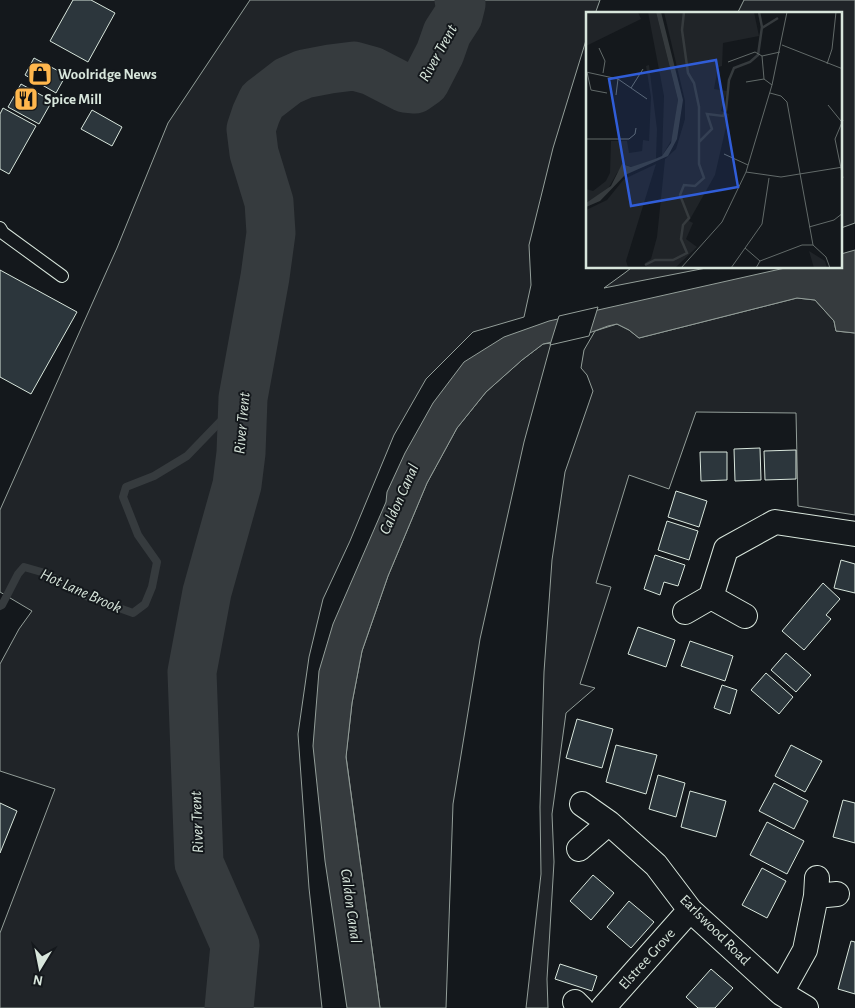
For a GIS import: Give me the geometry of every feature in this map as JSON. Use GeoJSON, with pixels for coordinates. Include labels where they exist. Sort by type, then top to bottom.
{"type":"FeatureCollection","features":[{"type":"Feature","properties":{"kind":"street"},"geometry":{"type":"LineString","coordinates":[[685,612],[712,597],[726,549],[775,522],[855,534]]}},
{"type":"Feature","properties":{"kind":"street"},"geometry":{"type":"LineString","coordinates":[[712,597],[746,616]]}},
{"type":"Feature","properties":{"kind":"street","name":"Earlswood Road"},"geometry":{"type":"LineString","coordinates":[[582,804],[609,823],[656,865],[690,910],[781,994],[806,1008]]}},
{"type":"Feature","properties":{"kind":"street"},"geometry":{"type":"LineString","coordinates":[[579,849],[609,823]]}},
{"type":"Feature","properties":{"kind":"street"},"geometry":{"type":"LineString","coordinates":[[781,994],[805,950],[823,889]]}},
{"type":"Feature","properties":{"kind":"street","name":"Elstree Grove"},"geometry":{"type":"LineString","coordinates":[[603,1008],[690,910]]}},
{"type":"Feature","properties":{"kind":"lane"},"geometry":{"type":"LineString","coordinates":[[0,228],[3,233],[62,276]]}},
{"type":"Feature","properties":{"kind":"shaded area"},"geometry":{"type":"Polygon","coordinates":[[[250,0],[600,0],[596,12],[586,12],[586,40],[553,148],[529,245],[531,285],[524,317],[473,332],[426,379],[394,435],[350,541],[323,599],[309,657],[298,734],[309,888],[322,1008],[0,1008],[0,933],[55,789],[0,771],[0,664],[19,629],[32,611],[0,592],[0,510],[117,248],[168,123],[250,0]]]}},
{"type":"Feature","properties":{"kind":"shaded area"},"geometry":{"type":"Polygon","coordinates":[[[744,0],[855,0],[855,223],[842,228],[842,12],[738,12],[744,0]]]}},
{"type":"Feature","properties":{"kind":"shaded area"},"geometry":{"type":"Polygon","coordinates":[[[630,269],[701,269],[604,288],[630,269]]]}},
{"type":"Feature","properties":{"kind":"shaded area"},"geometry":{"type":"Polygon","coordinates":[[[797,298],[815,300],[834,321],[836,331],[855,333],[855,515],[798,506],[796,413],[696,412],[669,489],[629,475],[596,583],[611,587],[580,684],[595,688],[566,713],[552,814],[554,862],[547,979],[548,1008],[526,1008],[541,874],[540,807],[544,672],[552,560],[565,472],[593,391],[587,375],[581,368],[584,350],[595,331],[617,324],[639,338],[797,298]]]}},
{"type":"Feature","properties":{"kind":"shaded area"},"geometry":{"type":"Polygon","coordinates":[[[551,343],[524,442],[480,639],[453,804],[446,1008],[380,1008],[346,756],[352,703],[362,651],[388,576],[427,483],[457,428],[486,392],[543,344],[551,343]]]}},
{"type":"Feature","properties":{"kind":"water","name":"Caldon Canal"},"geometry":{"type":"Polygon","coordinates":[[[855,250],[855,333],[836,331],[834,321],[815,300],[797,298],[639,338],[617,324],[608,326],[581,336],[543,344],[486,392],[457,428],[427,483],[388,576],[362,651],[352,703],[346,757],[380,1008],[347,1008],[325,861],[313,746],[319,671],[333,624],[386,502],[387,492],[405,453],[433,403],[464,362],[504,337],[549,321],[781,269],[842,269],[842,254],[855,250]]]}},
{"type":"Feature","properties":{"kind":"pier"},"geometry":{"type":"Polygon","coordinates":[[[598,307],[589,336],[550,345],[559,316],[598,307]]]}},
{"type":"Feature","properties":{"kind":"building"},"geometry":{"type":"Polygon","coordinates":[[[73,0],[91,0],[115,13],[88,62],[50,41],[73,0]]]}},
{"type":"Feature","properties":{"kind":"building"},"geometry":{"type":"Polygon","coordinates":[[[34,58],[66,75],[56,93],[25,75],[34,58]]]}},
{"type":"Feature","properties":{"kind":"building"},"geometry":{"type":"Polygon","coordinates":[[[21,84],[52,101],[39,124],[8,107],[21,84]]]}},
{"type":"Feature","properties":{"kind":"building"},"geometry":{"type":"Polygon","coordinates":[[[3,108],[36,126],[9,174],[0,169],[0,114],[3,108]]]}},
{"type":"Feature","properties":{"kind":"building"},"geometry":{"type":"Polygon","coordinates":[[[92,110],[122,127],[112,146],[81,129],[92,110]]]}},
{"type":"Feature","properties":{"kind":"building"},"geometry":{"type":"Polygon","coordinates":[[[0,270],[77,312],[31,394],[0,377],[0,270]]]}},
{"type":"Feature","properties":{"kind":"building"},"geometry":{"type":"Polygon","coordinates":[[[760,448],[761,480],[735,481],[734,449],[760,448]]]}},
{"type":"Feature","properties":{"kind":"building"},"geometry":{"type":"Polygon","coordinates":[[[796,450],[796,479],[765,480],[764,451],[796,450]]]}},
{"type":"Feature","properties":{"kind":"building"},"geometry":{"type":"Polygon","coordinates":[[[700,452],[727,452],[727,480],[701,481],[700,452]]]}},
{"type":"Feature","properties":{"kind":"building"},"geometry":{"type":"Polygon","coordinates":[[[676,491],[707,501],[699,527],[668,517],[676,491]]]}},
{"type":"Feature","properties":{"kind":"building"},"geometry":{"type":"Polygon","coordinates":[[[667,521],[698,531],[689,560],[658,550],[667,521]]]}},
{"type":"Feature","properties":{"kind":"building"},"geometry":{"type":"Polygon","coordinates":[[[655,555],[685,565],[678,586],[664,582],[660,595],[644,589],[655,555]]]}},
{"type":"Feature","properties":{"kind":"building"},"geometry":{"type":"Polygon","coordinates":[[[841,560],[855,564],[855,593],[834,588],[841,560]]]}},
{"type":"Feature","properties":{"kind":"building"},"geometry":{"type":"Polygon","coordinates":[[[823,583],[840,599],[826,615],[831,619],[804,650],[782,631],[823,583]]]}},
{"type":"Feature","properties":{"kind":"building"},"geometry":{"type":"Polygon","coordinates":[[[638,627],[675,640],[666,667],[628,654],[638,627]]]}},
{"type":"Feature","properties":{"kind":"building"},"geometry":{"type":"Polygon","coordinates":[[[690,641],[733,656],[725,681],[681,666],[690,641]]]}},
{"type":"Feature","properties":{"kind":"building"},"geometry":{"type":"Polygon","coordinates":[[[786,653],[811,675],[796,692],[771,670],[786,653]]]}},
{"type":"Feature","properties":{"kind":"building"},"geometry":{"type":"Polygon","coordinates":[[[766,673],[793,697],[779,714],[751,690],[766,673]]]}},
{"type":"Feature","properties":{"kind":"building"},"geometry":{"type":"Polygon","coordinates":[[[722,685],[737,690],[730,714],[714,708],[722,685]]]}},
{"type":"Feature","properties":{"kind":"building"},"geometry":{"type":"Polygon","coordinates":[[[577,719],[613,729],[602,768],[566,758],[577,719]]]}},
{"type":"Feature","properties":{"kind":"building"},"geometry":{"type":"Polygon","coordinates":[[[616,745],[657,755],[646,794],[606,782],[616,745]]]}},
{"type":"Feature","properties":{"kind":"building"},"geometry":{"type":"Polygon","coordinates":[[[791,745],[822,761],[805,792],[775,776],[791,745]]]}},
{"type":"Feature","properties":{"kind":"building"},"geometry":{"type":"Polygon","coordinates":[[[658,775],[685,783],[676,817],[649,809],[658,775]]]}},
{"type":"Feature","properties":{"kind":"building"},"geometry":{"type":"Polygon","coordinates":[[[774,783],[808,801],[794,829],[759,811],[774,783]]]}},
{"type":"Feature","properties":{"kind":"building"},"geometry":{"type":"Polygon","coordinates":[[[690,791],[726,801],[716,837],[681,827],[690,791]]]}},
{"type":"Feature","properties":{"kind":"building"},"geometry":{"type":"Polygon","coordinates":[[[843,800],[855,803],[855,843],[833,837],[843,800]]]}},
{"type":"Feature","properties":{"kind":"building"},"geometry":{"type":"Polygon","coordinates":[[[0,803],[17,811],[0,853],[0,803]]]}},
{"type":"Feature","properties":{"kind":"building"},"geometry":{"type":"Polygon","coordinates":[[[767,822],[804,841],[787,874],[750,855],[767,822]]]}},
{"type":"Feature","properties":{"kind":"building"},"geometry":{"type":"Polygon","coordinates":[[[762,868],[786,881],[767,918],[742,905],[762,868]]]}},
{"type":"Feature","properties":{"kind":"building"},"geometry":{"type":"Polygon","coordinates":[[[593,875],[614,893],[591,920],[570,901],[593,875]]]}},
{"type":"Feature","properties":{"kind":"building"},"geometry":{"type":"Polygon","coordinates":[[[629,901],[654,922],[631,948],[607,927],[629,901]]]}},
{"type":"Feature","properties":{"kind":"building"},"geometry":{"type":"Polygon","coordinates":[[[851,941],[855,942],[855,994],[838,989],[851,941]]]}},
{"type":"Feature","properties":{"kind":"building"},"geometry":{"type":"Polygon","coordinates":[[[560,964],[597,976],[592,991],[555,979],[560,964]]]}},
{"type":"Feature","properties":{"kind":"building"},"geometry":{"type":"Polygon","coordinates":[[[711,969],[733,988],[715,1008],[698,1008],[686,997],[711,969]]]}},
{"type":"Feature","properties":{"kind":"waterway","name":"River Trent"},"geometry":{"type":"LineString","coordinates":[[229,1008],[235,945],[199,863],[192,672],[207,592],[237,485],[241,453],[243,398],[271,233],[269,202],[254,153],[251,129],[262,101],[288,81],[304,74],[354,66],[372,71],[405,88],[415,89],[425,82],[440,53],[447,33],[458,16],[461,4],[459,0]]}},
{"type":"Feature","properties":{"kind":"waterway","name":"Hot Lane Brook"},"geometry":{"type":"LineString","coordinates":[[0,606],[24,567],[45,573],[83,595],[133,613],[145,604],[152,587],[157,562],[138,535],[123,497],[126,487],[154,476],[187,456],[243,398]]}},
{"type":"Feature","properties":{"kind":"place","name":"Woolridge News"},"geometry":{"type":"Point","coordinates":[40,74]}},
{"type":"Feature","properties":{"kind":"place","name":"Spice Mill"},"geometry":{"type":"Point","coordinates":[26,99]}}]}
